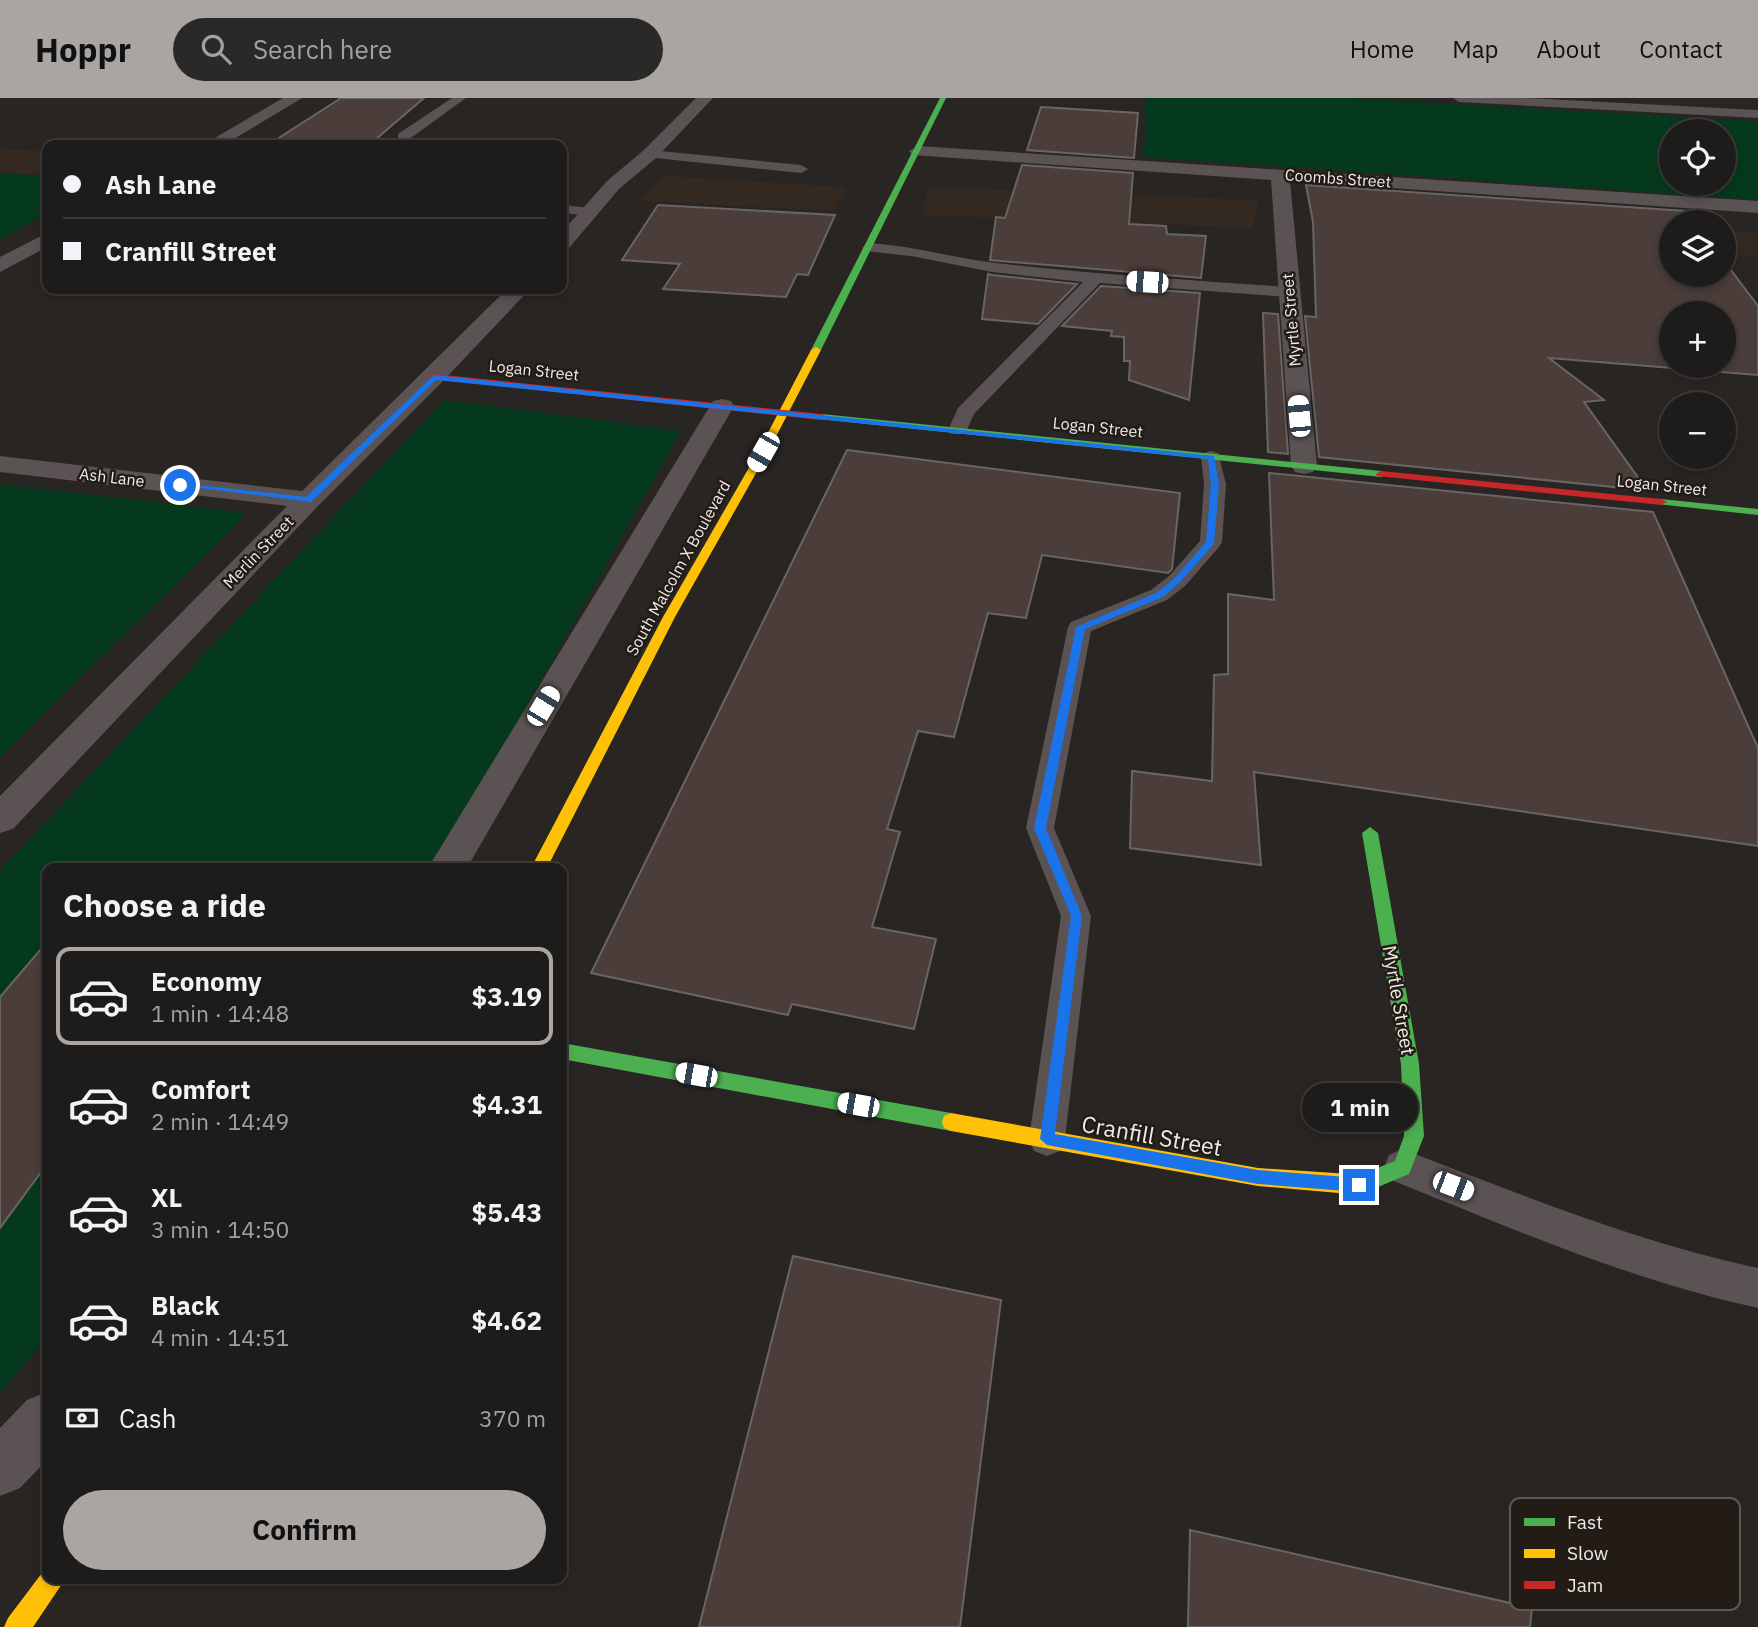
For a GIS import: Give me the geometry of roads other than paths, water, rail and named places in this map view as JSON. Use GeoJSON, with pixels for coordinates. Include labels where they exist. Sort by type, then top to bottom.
{"type":"FeatureCollection","features":[{"type":"Feature","properties":{"kind":"street"},"geometry":{"type":"LineString","coordinates":[[221,140],[294,98]]}},
{"type":"Feature","properties":{"kind":"street"},"geometry":{"type":"LineString","coordinates":[[567,238],[613,185],[650,154],[705,98]]}},
{"type":"Feature","properties":{"kind":"street","name":"South Malcolm X Boulevard"},"geometry":{"type":"LineString","coordinates":[[541,863],[567,818],[669,617],[763,452],[870,248],[943,98]]}},
{"type":"Feature","properties":{"kind":"street","name":"Coombs Street"},"geometry":{"type":"LineString","coordinates":[[918,151],[1758,206]]}},
{"type":"Feature","properties":{"kind":"street","name":"Myrtle Street"},"geometry":{"type":"LineString","coordinates":[[1280,174],[1304,466]]}},
{"type":"Feature","properties":{"kind":"street"},"geometry":{"type":"LineString","coordinates":[[0,266],[42,242]]}},
{"type":"Feature","properties":{"kind":"street","name":"Merlin Street"},"geometry":{"type":"LineString","coordinates":[[0,819],[308,500],[514,294]]}},
{"type":"Feature","properties":{"kind":"street","name":"Logan Street"},"geometry":{"type":"LineString","coordinates":[[434,377],[1758,512]]}},
{"type":"Feature","properties":{"kind":"street"},"geometry":{"type":"LineString","coordinates":[[450,863],[722,406]]}},
{"type":"Feature","properties":{"kind":"street","name":"Ash Lane"},"geometry":{"type":"LineString","coordinates":[[0,464],[308,500]]}},
{"type":"Feature","properties":{"kind":"street","name":"Myrtle Street"},"geometry":{"type":"LineString","coordinates":[[1370,833],[1410,1064],[1414,1136],[1402,1167]]}},
{"type":"Feature","properties":{"kind":"street","name":"Cranfill Street"},"geometry":{"type":"LineString","coordinates":[[567,1052],[1258,1177],[1359,1185],[1402,1167]]}},
{"type":"Feature","properties":{"kind":"street"},"geometry":{"type":"LineString","coordinates":[[0,1468],[42,1425]]}},
{"type":"Feature","properties":{"kind":"street"},"geometry":{"type":"LineString","coordinates":[[17,1627],[49,1584]]}},
{"type":"Feature","properties":{"kind":"lane"},"geometry":{"type":"LineString","coordinates":[[403,137],[460,98]]}},
{"type":"Feature","properties":{"kind":"lane"},"geometry":{"type":"LineString","coordinates":[[1459,98],[1758,114]]}},
{"type":"Feature","properties":{"kind":"lane"},"geometry":{"type":"LineString","coordinates":[[650,154],[801,169]]}},
{"type":"Feature","properties":{"kind":"lane"},"geometry":{"type":"LineString","coordinates":[[567,210],[590,212]]}},
{"type":"Feature","properties":{"kind":"lane"},"geometry":{"type":"LineString","coordinates":[[870,248],[911,251],[992,267],[1096,278],[1288,292]]}},
{"type":"Feature","properties":{"kind":"lane"},"geometry":{"type":"LineString","coordinates":[[958,430],[965,412],[1096,278]]}},
{"type":"Feature","properties":{"kind":"lane"},"geometry":{"type":"LineString","coordinates":[[1047,1139],[1076,916],[1040,828],[1080,627],[1159,595],[1177,580],[1211,542],[1215,484],[1211,457]]}},
{"type":"Feature","properties":{"kind":"lane"},"geometry":{"type":"LineString","coordinates":[[1402,1167],[1658,1264],[1758,1288]]}}]}
